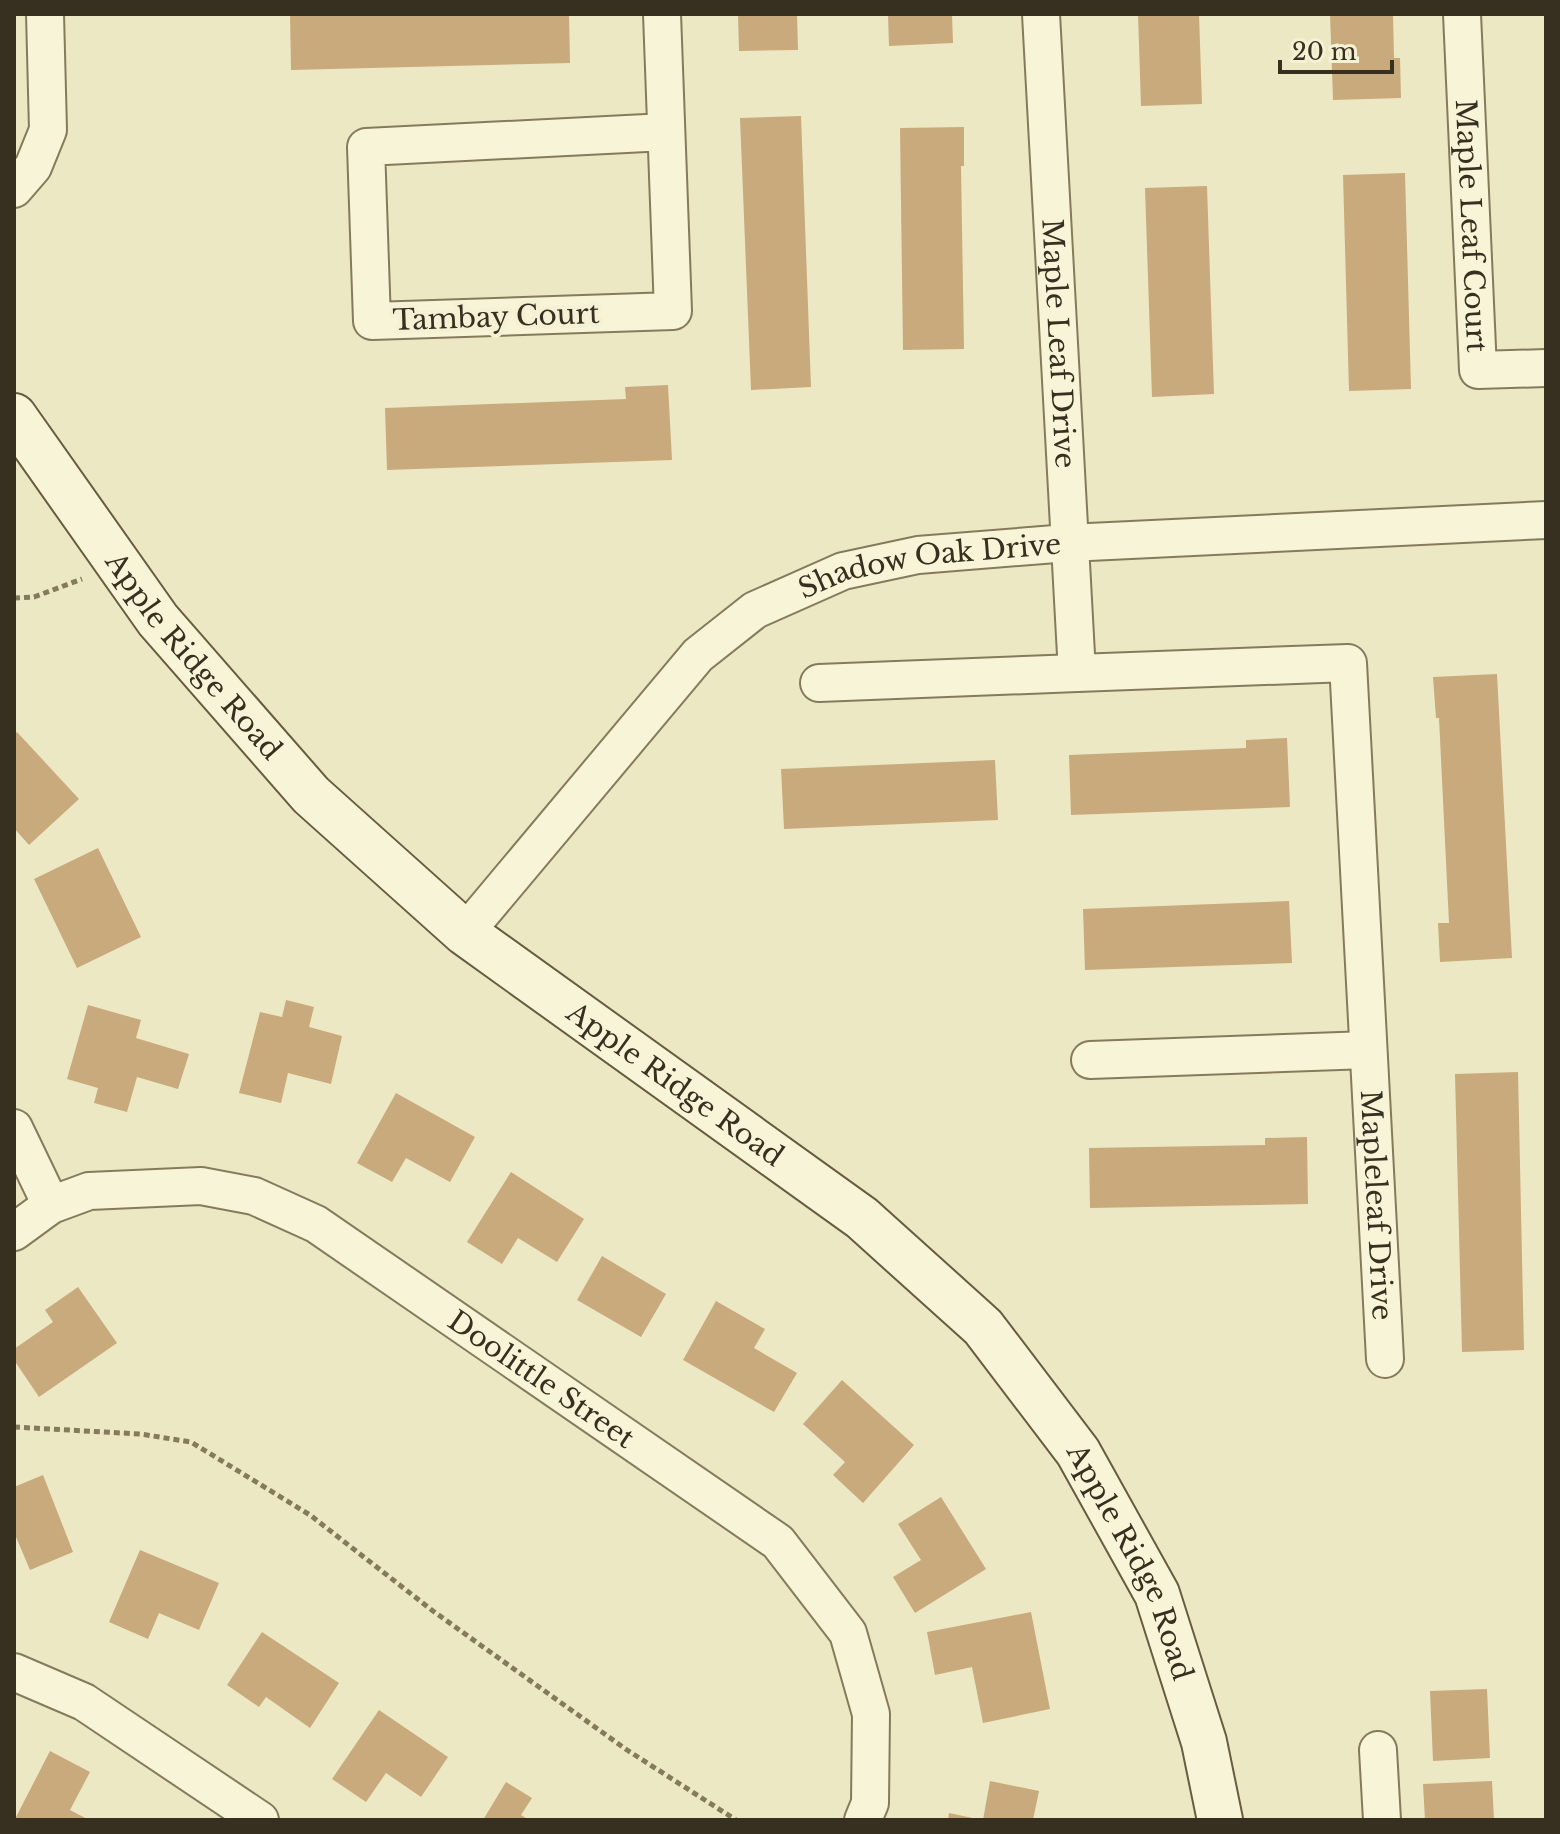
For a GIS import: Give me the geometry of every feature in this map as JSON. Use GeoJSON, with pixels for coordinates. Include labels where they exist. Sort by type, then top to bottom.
{"type":"FeatureCollection","features":[{"type":"Feature","properties":{"kind":"street"},"geometry":{"type":"LineString","coordinates":[[14,189],[33,167],[48,130],[45,14]]}},
{"type":"Feature","properties":{"kind":"street","name":"Tambay Court"},"geometry":{"type":"LineString","coordinates":[[662,14],[673,311],[372,321],[366,147],[666,132]]}},
{"type":"Feature","properties":{"kind":"street","name":"Maple Leaf Drive"},"geometry":{"type":"LineString","coordinates":[[1041,14],[1077,673]]}},
{"type":"Feature","properties":{"kind":"street","name":"Maple Leaf Court"},"geometry":{"type":"LineString","coordinates":[[1462,14],[1478,370],[1546,368]]}},
{"type":"Feature","properties":{"kind":"street","name":"Apple Ridge Road"},"geometry":{"type":"LineString","coordinates":[[14,416],[158,620],[311,795],[465,933],[862,1218],[983,1327],[1078,1452],[1157,1594],[1204,1742],[1220,1820]]}},
{"type":"Feature","properties":{"kind":"street","name":"Shadow Oak Drive"},"geometry":{"type":"LineString","coordinates":[[465,933],[698,655],[755,610],[843,571],[918,555],[1068,543],[1546,520]]}},
{"type":"Feature","properties":{"kind":"street"},"geometry":{"type":"LineString","coordinates":[[819,683],[1348,663],[1368,1050],[1090,1060]]}},
{"type":"Feature","properties":{"kind":"street","name":"Mapleleaf Drive"},"geometry":{"type":"LineString","coordinates":[[1368,1050],[1385,1359]]}},
{"type":"Feature","properties":{"kind":"street"},"geometry":{"type":"LineString","coordinates":[[14,1128],[51,1205]]}},
{"type":"Feature","properties":{"kind":"street","name":"Doolittle Street"},"geometry":{"type":"LineString","coordinates":[[14,1232],[51,1205],[89,1191],[201,1186],[254,1196],[316,1224],[778,1542],[848,1633],[871,1714],[870,1803],[863,1820]]}},
{"type":"Feature","properties":{"kind":"street"},"geometry":{"type":"LineString","coordinates":[[14,1672],[84,1702],[260,1820]]}},
{"type":"Feature","properties":{"kind":"street"},"geometry":{"type":"LineString","coordinates":[[1378,1750],[1382,1820]]}},
{"type":"Feature","properties":{"kind":"path"},"geometry":{"type":"LineString","coordinates":[[14,598],[34,597],[119,566]]}},
{"type":"Feature","properties":{"kind":"path"},"geometry":{"type":"LineString","coordinates":[[14,1427],[140,1434],[191,1442],[310,1515],[433,1611],[601,1731],[736,1820]]}},
{"type":"Feature","properties":{"kind":"building"},"geometry":{"type":"Polygon","coordinates":[[[290,14],[569,14],[570,63],[291,70],[290,14]]]}},
{"type":"Feature","properties":{"kind":"building"},"geometry":{"type":"Polygon","coordinates":[[[738,14],[797,14],[798,50],[739,51],[738,14]]]}},
{"type":"Feature","properties":{"kind":"building"},"geometry":{"type":"Polygon","coordinates":[[[888,14],[952,14],[953,43],[889,46],[888,14]]]}},
{"type":"Feature","properties":{"kind":"building"},"geometry":{"type":"Polygon","coordinates":[[[1138,14],[1199,14],[1202,104],[1141,106],[1138,14]]]}},
{"type":"Feature","properties":{"kind":"building"},"geometry":{"type":"Polygon","coordinates":[[[1330,14],[1393,14],[1394,58],[1400,58],[1401,98],[1333,100],[1330,14]]]}},
{"type":"Feature","properties":{"kind":"building"},"geometry":{"type":"Polygon","coordinates":[[[801,116],[811,387],[751,390],[740,118],[801,116]]]}},
{"type":"Feature","properties":{"kind":"building"},"geometry":{"type":"Polygon","coordinates":[[[964,127],[964,166],[961,166],[964,349],[903,350],[900,128],[964,127]]]}},
{"type":"Feature","properties":{"kind":"building"},"geometry":{"type":"Polygon","coordinates":[[[1405,173],[1411,389],[1349,391],[1343,175],[1405,173]]]}},
{"type":"Feature","properties":{"kind":"building"},"geometry":{"type":"Polygon","coordinates":[[[1207,186],[1214,394],[1152,397],[1145,188],[1207,186]]]}},
{"type":"Feature","properties":{"kind":"building"},"geometry":{"type":"Polygon","coordinates":[[[668,385],[672,460],[387,470],[385,408],[626,399],[625,387],[668,385]]]}},
{"type":"Feature","properties":{"kind":"building"},"geometry":{"type":"Polygon","coordinates":[[[1497,674],[1512,958],[1440,962],[1438,923],[1449,923],[1439,718],[1436,718],[1433,677],[1497,674]]]}},
{"type":"Feature","properties":{"kind":"building"},"geometry":{"type":"Polygon","coordinates":[[[17,732],[79,799],[29,845],[14,828],[14,735],[17,732]]]}},
{"type":"Feature","properties":{"kind":"building"},"geometry":{"type":"Polygon","coordinates":[[[1287,738],[1290,807],[1071,815],[1069,755],[1246,748],[1246,740],[1287,738]]]}},
{"type":"Feature","properties":{"kind":"building"},"geometry":{"type":"Polygon","coordinates":[[[995,760],[998,820],[784,829],[781,769],[995,760]]]}},
{"type":"Feature","properties":{"kind":"building"},"geometry":{"type":"Polygon","coordinates":[[[98,848],[141,937],[77,968],[34,879],[98,848]]]}},
{"type":"Feature","properties":{"kind":"building"},"geometry":{"type":"Polygon","coordinates":[[[1289,901],[1292,963],[1085,970],[1083,909],[1289,901]]]}},
{"type":"Feature","properties":{"kind":"building"},"geometry":{"type":"Polygon","coordinates":[[[286,1000],[314,1007],[309,1027],[342,1036],[331,1084],[288,1073],[281,1103],[239,1093],[260,1012],[282,1017],[286,1000]]]}},
{"type":"Feature","properties":{"kind":"building"},"geometry":{"type":"Polygon","coordinates":[[[88,1005],[141,1020],[136,1038],[189,1054],[178,1089],[137,1077],[127,1112],[94,1103],[98,1088],[67,1079],[88,1005]]]}},
{"type":"Feature","properties":{"kind":"building"},"geometry":{"type":"Polygon","coordinates":[[[1518,1072],[1524,1350],[1462,1352],[1455,1074],[1518,1072]]]}},
{"type":"Feature","properties":{"kind":"building"},"geometry":{"type":"Polygon","coordinates":[[[396,1093],[475,1137],[450,1182],[406,1158],[392,1182],[357,1163],[396,1093]]]}},
{"type":"Feature","properties":{"kind":"building"},"geometry":{"type":"Polygon","coordinates":[[[1307,1137],[1308,1204],[1090,1208],[1089,1148],[1265,1145],[1265,1138],[1307,1137]]]}},
{"type":"Feature","properties":{"kind":"building"},"geometry":{"type":"Polygon","coordinates":[[[511,1172],[584,1219],[557,1262],[518,1238],[502,1264],[467,1242],[511,1172]]]}},
{"type":"Feature","properties":{"kind":"building"},"geometry":{"type":"Polygon","coordinates":[[[602,1256],[666,1294],[641,1337],[577,1300],[602,1256]]]}},
{"type":"Feature","properties":{"kind":"building"},"geometry":{"type":"Polygon","coordinates":[[[78,1287],[117,1343],[39,1397],[14,1360],[14,1349],[53,1322],[45,1310],[78,1287]]]}},
{"type":"Feature","properties":{"kind":"building"},"geometry":{"type":"Polygon","coordinates":[[[716,1301],[765,1329],[754,1348],[797,1373],[774,1412],[683,1360],[716,1301]]]}},
{"type":"Feature","properties":{"kind":"building"},"geometry":{"type":"Polygon","coordinates":[[[842,1380],[914,1445],[863,1503],[833,1475],[845,1462],[803,1424],[842,1380]]]}},
{"type":"Feature","properties":{"kind":"building"},"geometry":{"type":"Polygon","coordinates":[[[43,1475],[73,1552],[30,1570],[14,1538],[14,1487],[43,1475]]]}},
{"type":"Feature","properties":{"kind":"building"},"geometry":{"type":"Polygon","coordinates":[[[941,1497],[986,1569],[915,1613],[893,1577],[921,1560],[898,1524],[941,1497]]]}},
{"type":"Feature","properties":{"kind":"building"},"geometry":{"type":"Polygon","coordinates":[[[140,1550],[219,1583],[199,1630],[159,1613],[148,1639],[109,1622],[140,1550]]]}},
{"type":"Feature","properties":{"kind":"building"},"geometry":{"type":"Polygon","coordinates":[[[1031,1612],[1050,1709],[983,1723],[972,1667],[935,1675],[927,1632],[1031,1612]]]}},
{"type":"Feature","properties":{"kind":"building"},"geometry":{"type":"Polygon","coordinates":[[[262,1632],[339,1683],[310,1728],[266,1697],[259,1707],[227,1685],[262,1632]]]}},
{"type":"Feature","properties":{"kind":"building"},"geometry":{"type":"Polygon","coordinates":[[[1487,1689],[1490,1758],[1433,1761],[1430,1691],[1487,1689]]]}},
{"type":"Feature","properties":{"kind":"building"},"geometry":{"type":"Polygon","coordinates":[[[379,1710],[448,1757],[421,1797],[386,1773],[366,1802],[332,1779],[379,1710]]]}},
{"type":"Feature","properties":{"kind":"building"},"geometry":{"type":"Polygon","coordinates":[[[50,1751],[90,1772],[70,1810],[89,1820],[15,1819],[50,1751]]]}},
{"type":"Feature","properties":{"kind":"building"},"geometry":{"type":"Polygon","coordinates":[[[990,1781],[1039,1791],[1033,1820],[983,1820],[990,1781]]]}},
{"type":"Feature","properties":{"kind":"building"},"geometry":{"type":"Polygon","coordinates":[[[1492,1781],[1494,1820],[1425,1820],[1423,1784],[1492,1781]]]}},
{"type":"Feature","properties":{"kind":"building"},"geometry":{"type":"Polygon","coordinates":[[[506,1782],[532,1798],[521,1815],[529,1820],[483,1820],[506,1782]]]}},
{"type":"Feature","properties":{"kind":"building"},"geometry":{"type":"Polygon","coordinates":[[[949,1813],[977,1819],[977,1820],[948,1820],[949,1813]]]}}]}
